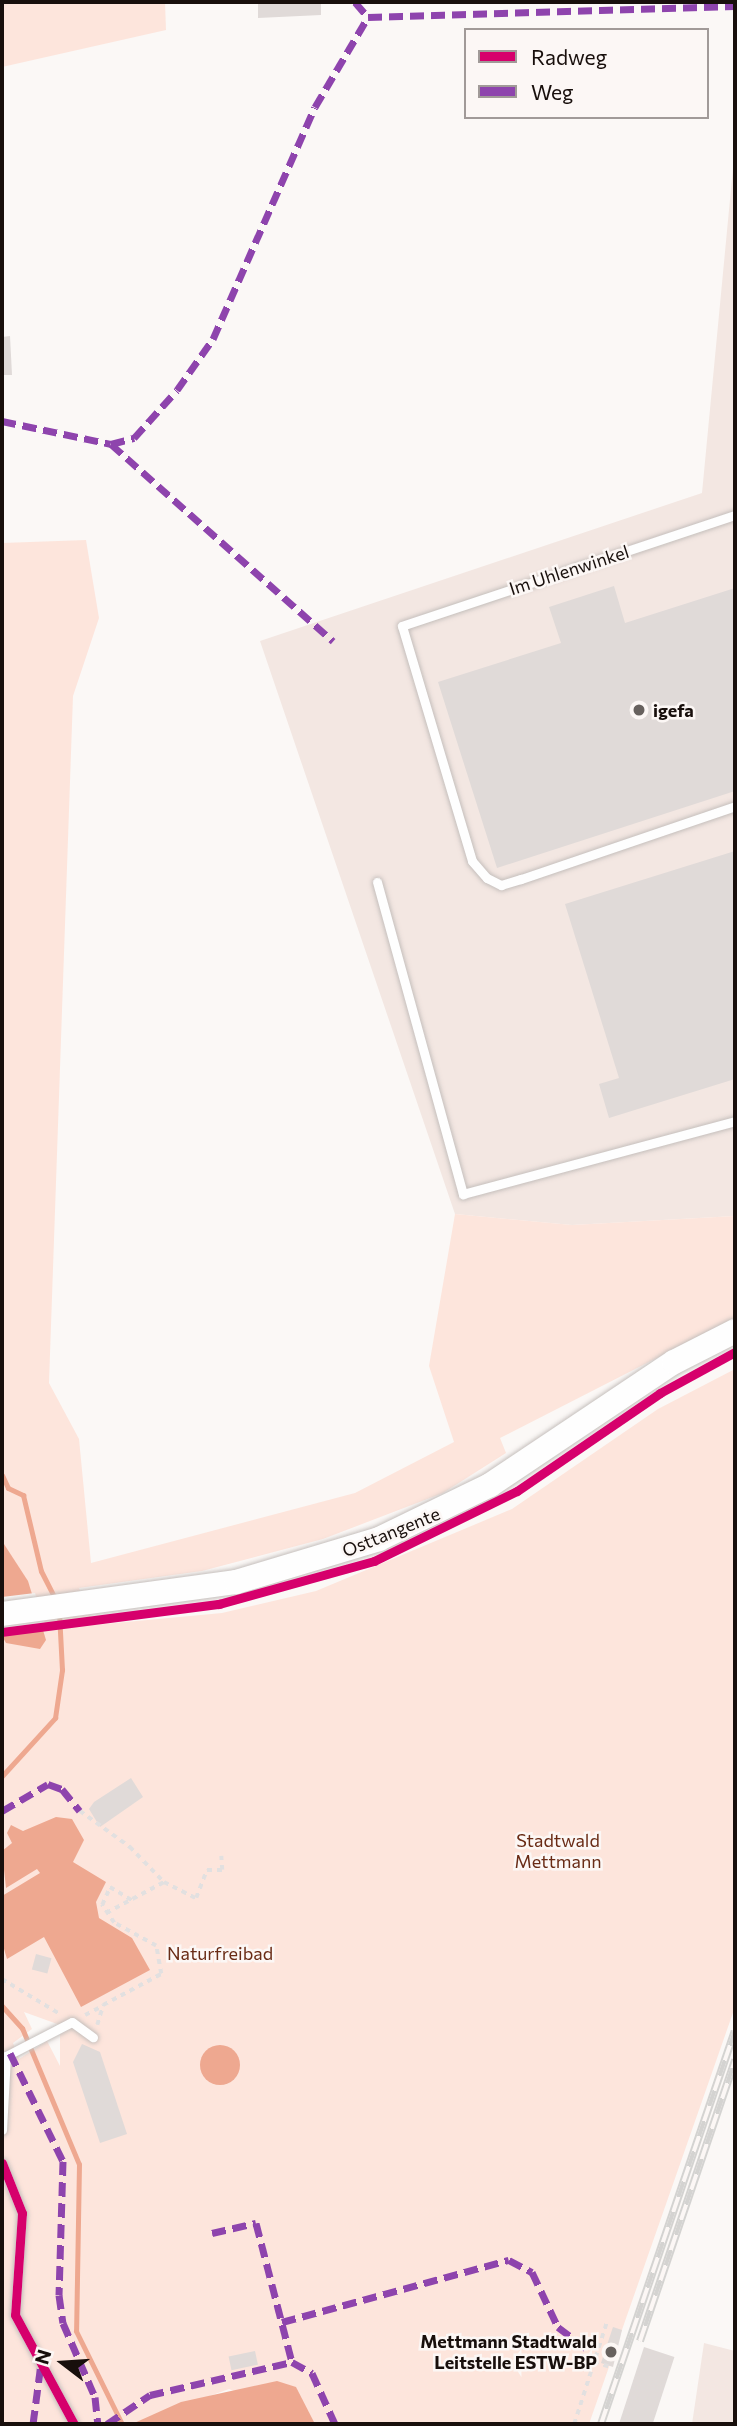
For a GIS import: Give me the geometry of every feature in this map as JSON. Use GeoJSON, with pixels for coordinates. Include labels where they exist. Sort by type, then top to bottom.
{"type":"FeatureCollection","features":[{"type":"Feature","properties":{"kind":"main road","name":"Osttangente"},"geometry":{"type":"LineString","coordinates":[[2,1614],[138,1597],[272,1573],[402,1530],[490,1485],[654,1375],[735,1331]]}},
{"type":"Feature","properties":{"kind":"lane","name":"Im Uhlenwinkel"},"geometry":{"type":"LineString","coordinates":[[735,515],[402,626],[472,861],[487,878],[501,884],[521,879],[735,806]]}},
{"type":"Feature","properties":{"kind":"lane"},"geometry":{"type":"LineString","coordinates":[[377,883],[463,1194],[735,1121]]}},
{"type":"Feature","properties":{"kind":"lane"},"geometry":{"type":"LineString","coordinates":[[2,2130],[4,2061],[38,2038],[63,2032],[72,2022],[93,2037]]}},
{"type":"Feature","properties":{"kind":"lane"},"geometry":{"type":"LineString","coordinates":[[2,2156],[3,2166],[22,2213],[15,2315],[74,2424]]}},
{"type":"Feature","properties":{"kind":"path"},"geometry":{"type":"LineString","coordinates":[[80,1811],[130,1847],[164,1882],[196,1898],[207,1870],[222,1870],[221,1856]]}},
{"type":"Feature","properties":{"kind":"path"},"geometry":{"type":"LineString","coordinates":[[106,1913],[164,1882]]}},
{"type":"Feature","properties":{"kind":"path"},"geometry":{"type":"LineString","coordinates":[[2,1979],[72,2022],[161,1974],[156,1946],[106,1913],[103,1898],[110,1887],[132,1900]]}},
{"type":"Feature","properties":{"kind":"path"},"geometry":{"type":"LineString","coordinates":[[93,2037],[103,2005]]}},
{"type":"Feature","properties":{"kind":"path"},"geometry":{"type":"LineString","coordinates":[[574,2424],[607,2320]]}},
{"type":"Feature","properties":{"kind":"path"},"geometry":{"type":"LineString","coordinates":[[594,2362],[610,2367]]}},
{"type":"Feature","properties":{"kind":"shaded area"},"geometry":{"type":"Polygon","coordinates":[[[735,147],[735,1216],[572,1225],[455,1214],[260,641],[702,493],[735,147]]]}},
{"type":"Feature","properties":{"kind":"shaded area"},"geometry":{"type":"Polygon","coordinates":[[[2,1541],[28,1581],[46,1640],[40,1649],[6,1643],[2,1636],[2,1541]]]}},
{"type":"Feature","properties":{"kind":"shaded area"},"geometry":{"type":"Polygon","coordinates":[[[56,1817],[72,1819],[84,1840],[73,1862],[106,1882],[96,1902],[99,1918],[132,1938],[150,1970],[81,2007],[44,1937],[7,1959],[2,1942],[2,1896],[40,1873],[37,1869],[6,1888],[2,1851],[12,1843],[7,1833],[11,1825],[23,1831],[56,1817]]]}},
{"type":"Feature","properties":{"kind":"shaded area"},"geometry":{"type":"Polygon","coordinates":[[[220,2045],[234,2051],[240,2065],[234,2079],[220,2085],[206,2079],[200,2065],[206,2051],[220,2045]]]}},
{"type":"Feature","properties":{"kind":"shaded area"},"geometry":{"type":"Polygon","coordinates":[[[704,2343],[735,2351],[735,2424],[692,2424],[704,2343]]]}},
{"type":"Feature","properties":{"kind":"shaded area"},"geometry":{"type":"Polygon","coordinates":[[[277,2381],[296,2387],[315,2424],[132,2424],[181,2402],[277,2381]]]}},
{"type":"Feature","properties":{"kind":"green space"},"geometry":{"type":"Polygon","coordinates":[[[2,2],[165,2],[166,30],[2,67],[2,2]]]}},
{"type":"Feature","properties":{"kind":"green space"},"geometry":{"type":"Polygon","coordinates":[[[86,540],[99,618],[73,696],[49,1383],[79,1439],[91,1563],[355,1493],[454,1442],[429,1366],[455,1214],[572,1225],[735,1216],[735,1318],[500,1438],[506,1453],[443,1493],[323,1539],[202,1571],[79,1588],[94,1625],[222,1613],[316,1591],[512,1509],[658,1409],[735,1369],[735,2007],[589,2424],[315,2424],[229,2389],[132,2424],[2,2424],[2,543],[86,540]],[[24,2012],[32,2029],[13,2043],[19,2059],[47,2041],[60,2066],[60,2025],[24,2012]]]}},
{"type":"Feature","properties":{"kind":"pier"},"geometry":{"type":"Polygon","coordinates":[[[35,1593],[47,1630],[2,1636],[2,1597],[35,1593]]]}},
{"type":"Feature","properties":{"kind":"building"},"geometry":{"type":"Polygon","coordinates":[[[258,2],[321,2],[321,15],[258,18],[258,2]]]}},
{"type":"Feature","properties":{"kind":"building"},"geometry":{"type":"Polygon","coordinates":[[[10,336],[12,375],[2,375],[2,337],[10,336]]]}},
{"type":"Feature","properties":{"kind":"building"},"geometry":{"type":"Polygon","coordinates":[[[614,586],[625,623],[735,588],[735,791],[497,868],[438,682],[561,643],[549,607],[614,586]]]}},
{"type":"Feature","properties":{"kind":"building"},"geometry":{"type":"Polygon","coordinates":[[[735,851],[735,1079],[609,1118],[599,1084],[619,1078],[565,904],[735,851]]]}},
{"type":"Feature","properties":{"kind":"building"},"geometry":{"type":"Polygon","coordinates":[[[131,1778],[143,1797],[100,1827],[89,1809],[94,1802],[131,1778]]]}},
{"type":"Feature","properties":{"kind":"building"},"geometry":{"type":"Polygon","coordinates":[[[36,1954],[51,1958],[47,1974],[32,1969],[36,1954]]]}},
{"type":"Feature","properties":{"kind":"building"},"geometry":{"type":"Polygon","coordinates":[[[82,2044],[100,2052],[127,2134],[100,2143],[73,2062],[82,2044]]]}},
{"type":"Feature","properties":{"kind":"building","name":"Mettmann Stadtwald Leitstelle ESTW-BP"},"geometry":{"type":"Polygon","coordinates":[[[613,2327],[622,2330],[613,2367],[601,2363],[613,2327]]]}},
{"type":"Feature","properties":{"kind":"building"},"geometry":{"type":"Polygon","coordinates":[[[644,2347],[674,2357],[653,2424],[619,2424],[644,2347]]]}},
{"type":"Feature","properties":{"kind":"building"},"geometry":{"type":"Polygon","coordinates":[[[255,2351],[258,2365],[232,2370],[229,2357],[255,2351]]]}},
{"type":"Feature","properties":{"kind":"waterway"},"geometry":{"type":"LineString","coordinates":[[2,1475],[8,1488],[23,1495],[41,1571],[56,1600]]}},
{"type":"Feature","properties":{"kind":"waterway"},"geometry":{"type":"LineString","coordinates":[[2,1776],[55,1718],[62,1670],[59,1613]]}},
{"type":"Feature","properties":{"kind":"waterway"},"geometry":{"type":"LineString","coordinates":[[2,2006],[22,2028],[79,2164],[76,2331],[122,2424]]}},
{"type":"Feature","properties":{"kind":"railway"},"geometry":{"type":"LineString","coordinates":[[601,2424],[735,2031]]}},
{"type":"Feature","properties":{"kind":"railway"},"geometry":{"type":"LineString","coordinates":[[640,2341],[735,2060]]}},
{"type":"Feature","properties":{"kind":"marked path"},"geometry":{"type":"LineString","coordinates":[[355,2],[368,17]]}},
{"type":"Feature","properties":{"kind":"marked path"},"geometry":{"type":"LineString","coordinates":[[368,17],[735,6]]}},
{"type":"Feature","properties":{"kind":"marked path"},"geometry":{"type":"LineString","coordinates":[[2,421],[111,444],[134,438],[177,390],[213,339],[315,107],[368,17]]}},
{"type":"Feature","properties":{"kind":"marked path"},"geometry":{"type":"LineString","coordinates":[[111,444],[333,641]]}},
{"type":"Feature","properties":{"kind":"marked path"},"geometry":{"type":"LineString","coordinates":[[2,1811],[48,1784],[62,1789],[80,1811]]}},
{"type":"Feature","properties":{"kind":"marked path"},"geometry":{"type":"LineString","coordinates":[[10,2053],[63,2161],[59,2295],[63,2323],[95,2397],[98,2424]]}},
{"type":"Feature","properties":{"kind":"marked path"},"geometry":{"type":"LineString","coordinates":[[212,2233],[256,2223],[292,2362]]}},
{"type":"Feature","properties":{"kind":"marked path"},"geometry":{"type":"LineString","coordinates":[[282,2322],[509,2260],[532,2272],[558,2327],[588,2350]]}},
{"type":"Feature","properties":{"kind":"marked path"},"geometry":{"type":"LineString","coordinates":[[107,2424],[150,2395],[292,2362],[312,2373],[335,2424]]}},
{"type":"Feature","properties":{"kind":"marked path"},"geometry":{"type":"LineString","coordinates":[[33,2424],[41,2363]]}},
{"type":"Feature","properties":{"kind":"cycle path"},"geometry":{"type":"LineString","coordinates":[[2,1632],[219,1604],[374,1561],[517,1491],[660,1393],[735,1352]]}},
{"type":"Feature","properties":{"kind":"cycle path"},"geometry":{"type":"LineString","coordinates":[[2,2163],[22,2213],[15,2315],[74,2424]]}},
{"type":"Feature","properties":{"kind":"place","name":"igefa"},"geometry":{"type":"Point","coordinates":[639,710]}},
{"type":"Feature","properties":{"kind":"place","name":"Mettmann Stadtwald Leitstelle ESTW-BP"},"geometry":{"type":"Point","coordinates":[611,2352]}},
{"type":"Feature","properties":{"kind":"park label","name":"Stadtwald Mettmann"},"geometry":{"type":"Point","coordinates":[558,1851]}},
{"type":"Feature","properties":{"kind":"park label","name":"Naturfreibad"},"geometry":{"type":"Point","coordinates":[220,1953]}}]}
